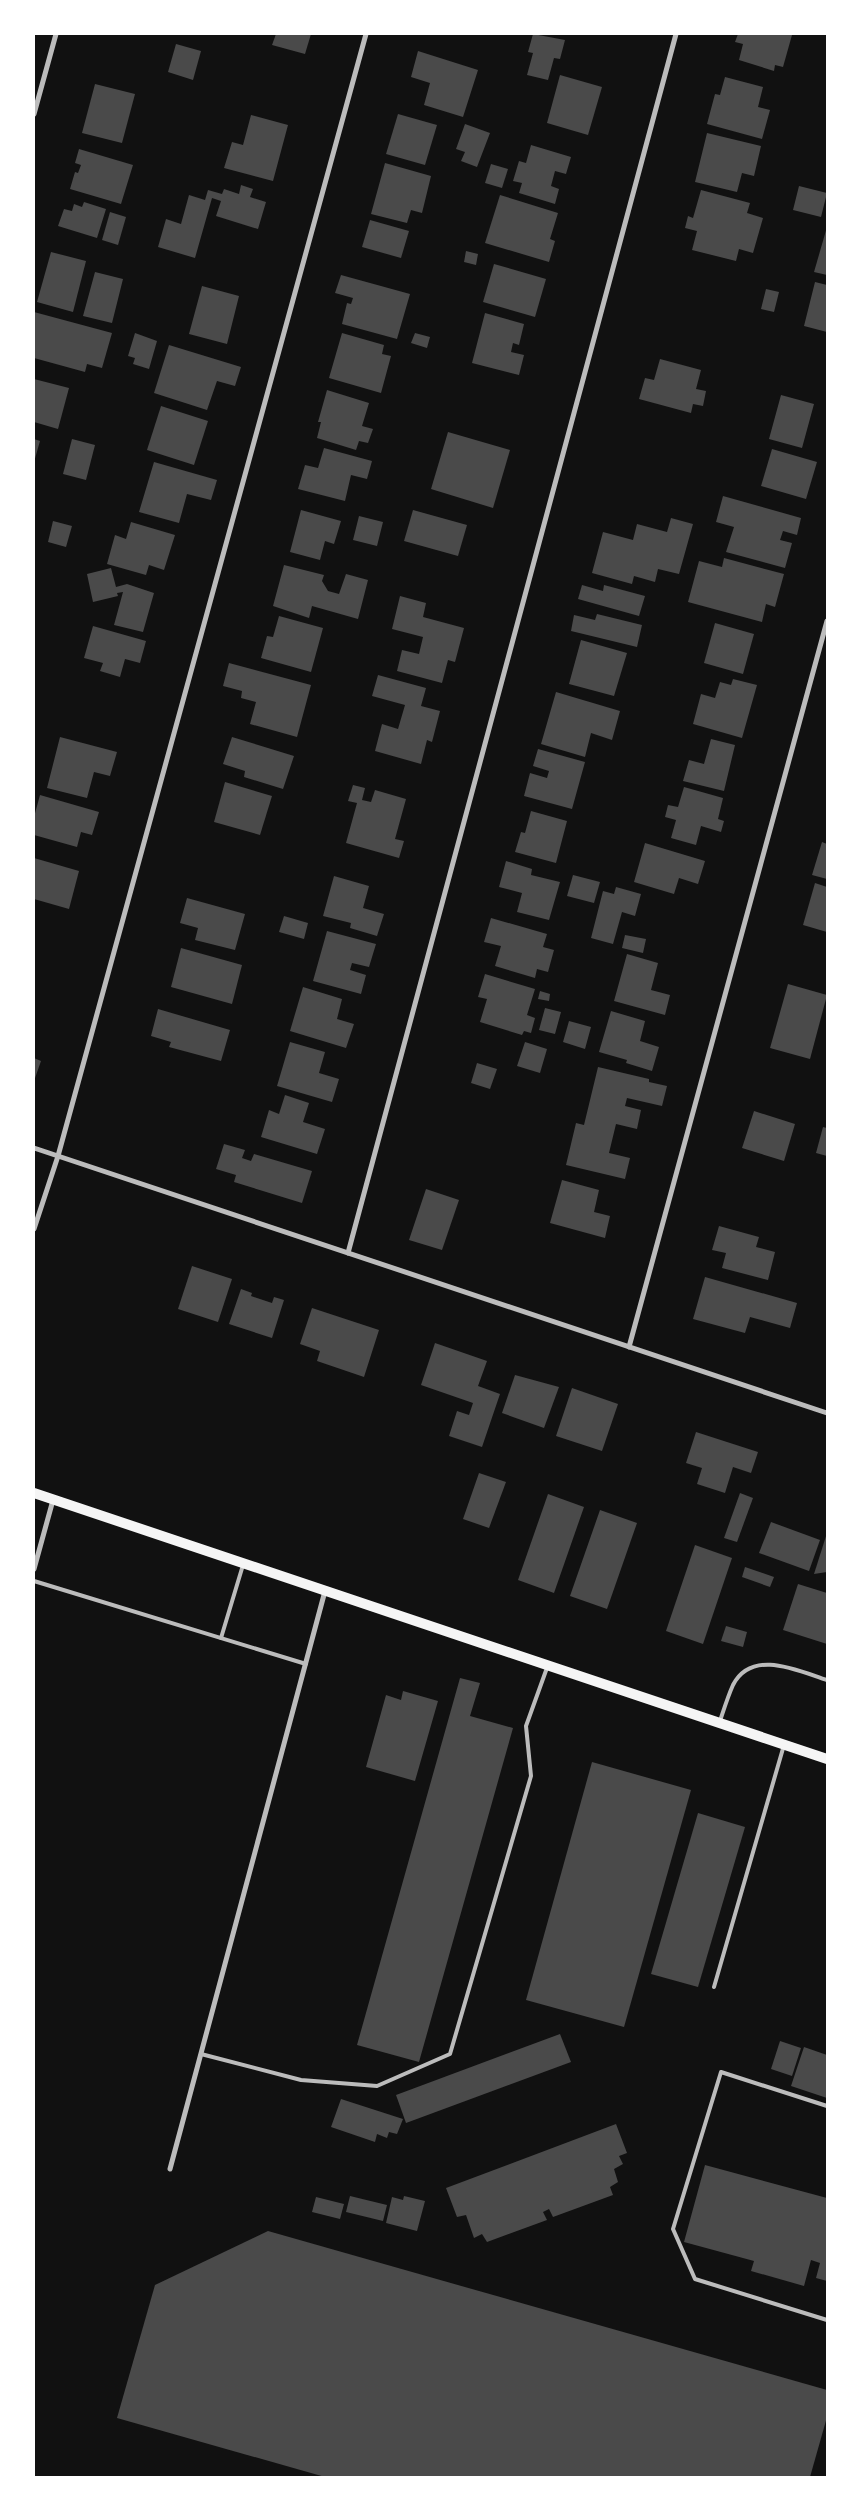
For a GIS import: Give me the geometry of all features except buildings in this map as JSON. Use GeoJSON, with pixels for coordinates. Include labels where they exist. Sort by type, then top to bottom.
{"type":"FeatureCollection","features":[{"type":"Feature","properties":{"kind":"main road"},"geometry":{"type":"LineString","coordinates":[[34,1493],[827,1759]]}},
{"type":"Feature","properties":{"kind":"street"},"geometry":{"type":"LineString","coordinates":[[34,114],[56,34]]}},
{"type":"Feature","properties":{"kind":"street"},"geometry":{"type":"LineString","coordinates":[[34,1230],[58,1156],[366,34]]}},
{"type":"Feature","properties":{"kind":"street"},"geometry":{"type":"LineString","coordinates":[[348,1253],[676,34]]}},
{"type":"Feature","properties":{"kind":"street"},"geometry":{"type":"LineString","coordinates":[[629,1347],[827,621]]}},
{"type":"Feature","properties":{"kind":"street"},"geometry":{"type":"LineString","coordinates":[[34,1148],[827,1412]]}},
{"type":"Feature","properties":{"kind":"street"},"geometry":{"type":"LineString","coordinates":[[34,1569],[53,1500]]}},
{"type":"Feature","properties":{"kind":"street"},"geometry":{"type":"LineString","coordinates":[[170,2169],[325,1590]]}},
{"type":"Feature","properties":{"kind":"lane"},"geometry":{"type":"LineString","coordinates":[[221,1638],[244,1563]]}},
{"type":"Feature","properties":{"kind":"lane"},"geometry":{"type":"LineString","coordinates":[[34,1581],[306,1664]]}},
{"type":"Feature","properties":{"kind":"lane"},"geometry":{"type":"LineString","coordinates":[[719,1723],[734,1683],[745,1671],[761,1664],[779,1665],[827,1680]]}},
{"type":"Feature","properties":{"kind":"lane"},"geometry":{"type":"LineString","coordinates":[[200,2054],[301,2080],[377,2086],[450,2054],[531,1776],[526,1726],[548,1665]]}},
{"type":"Feature","properties":{"kind":"lane"},"geometry":{"type":"LineString","coordinates":[[714,1987],[784,1745]]}},
{"type":"Feature","properties":{"kind":"lane"},"geometry":{"type":"LineString","coordinates":[[827,2106],[721,2072],[673,2229],[695,2279],[827,2320]]}}]}
